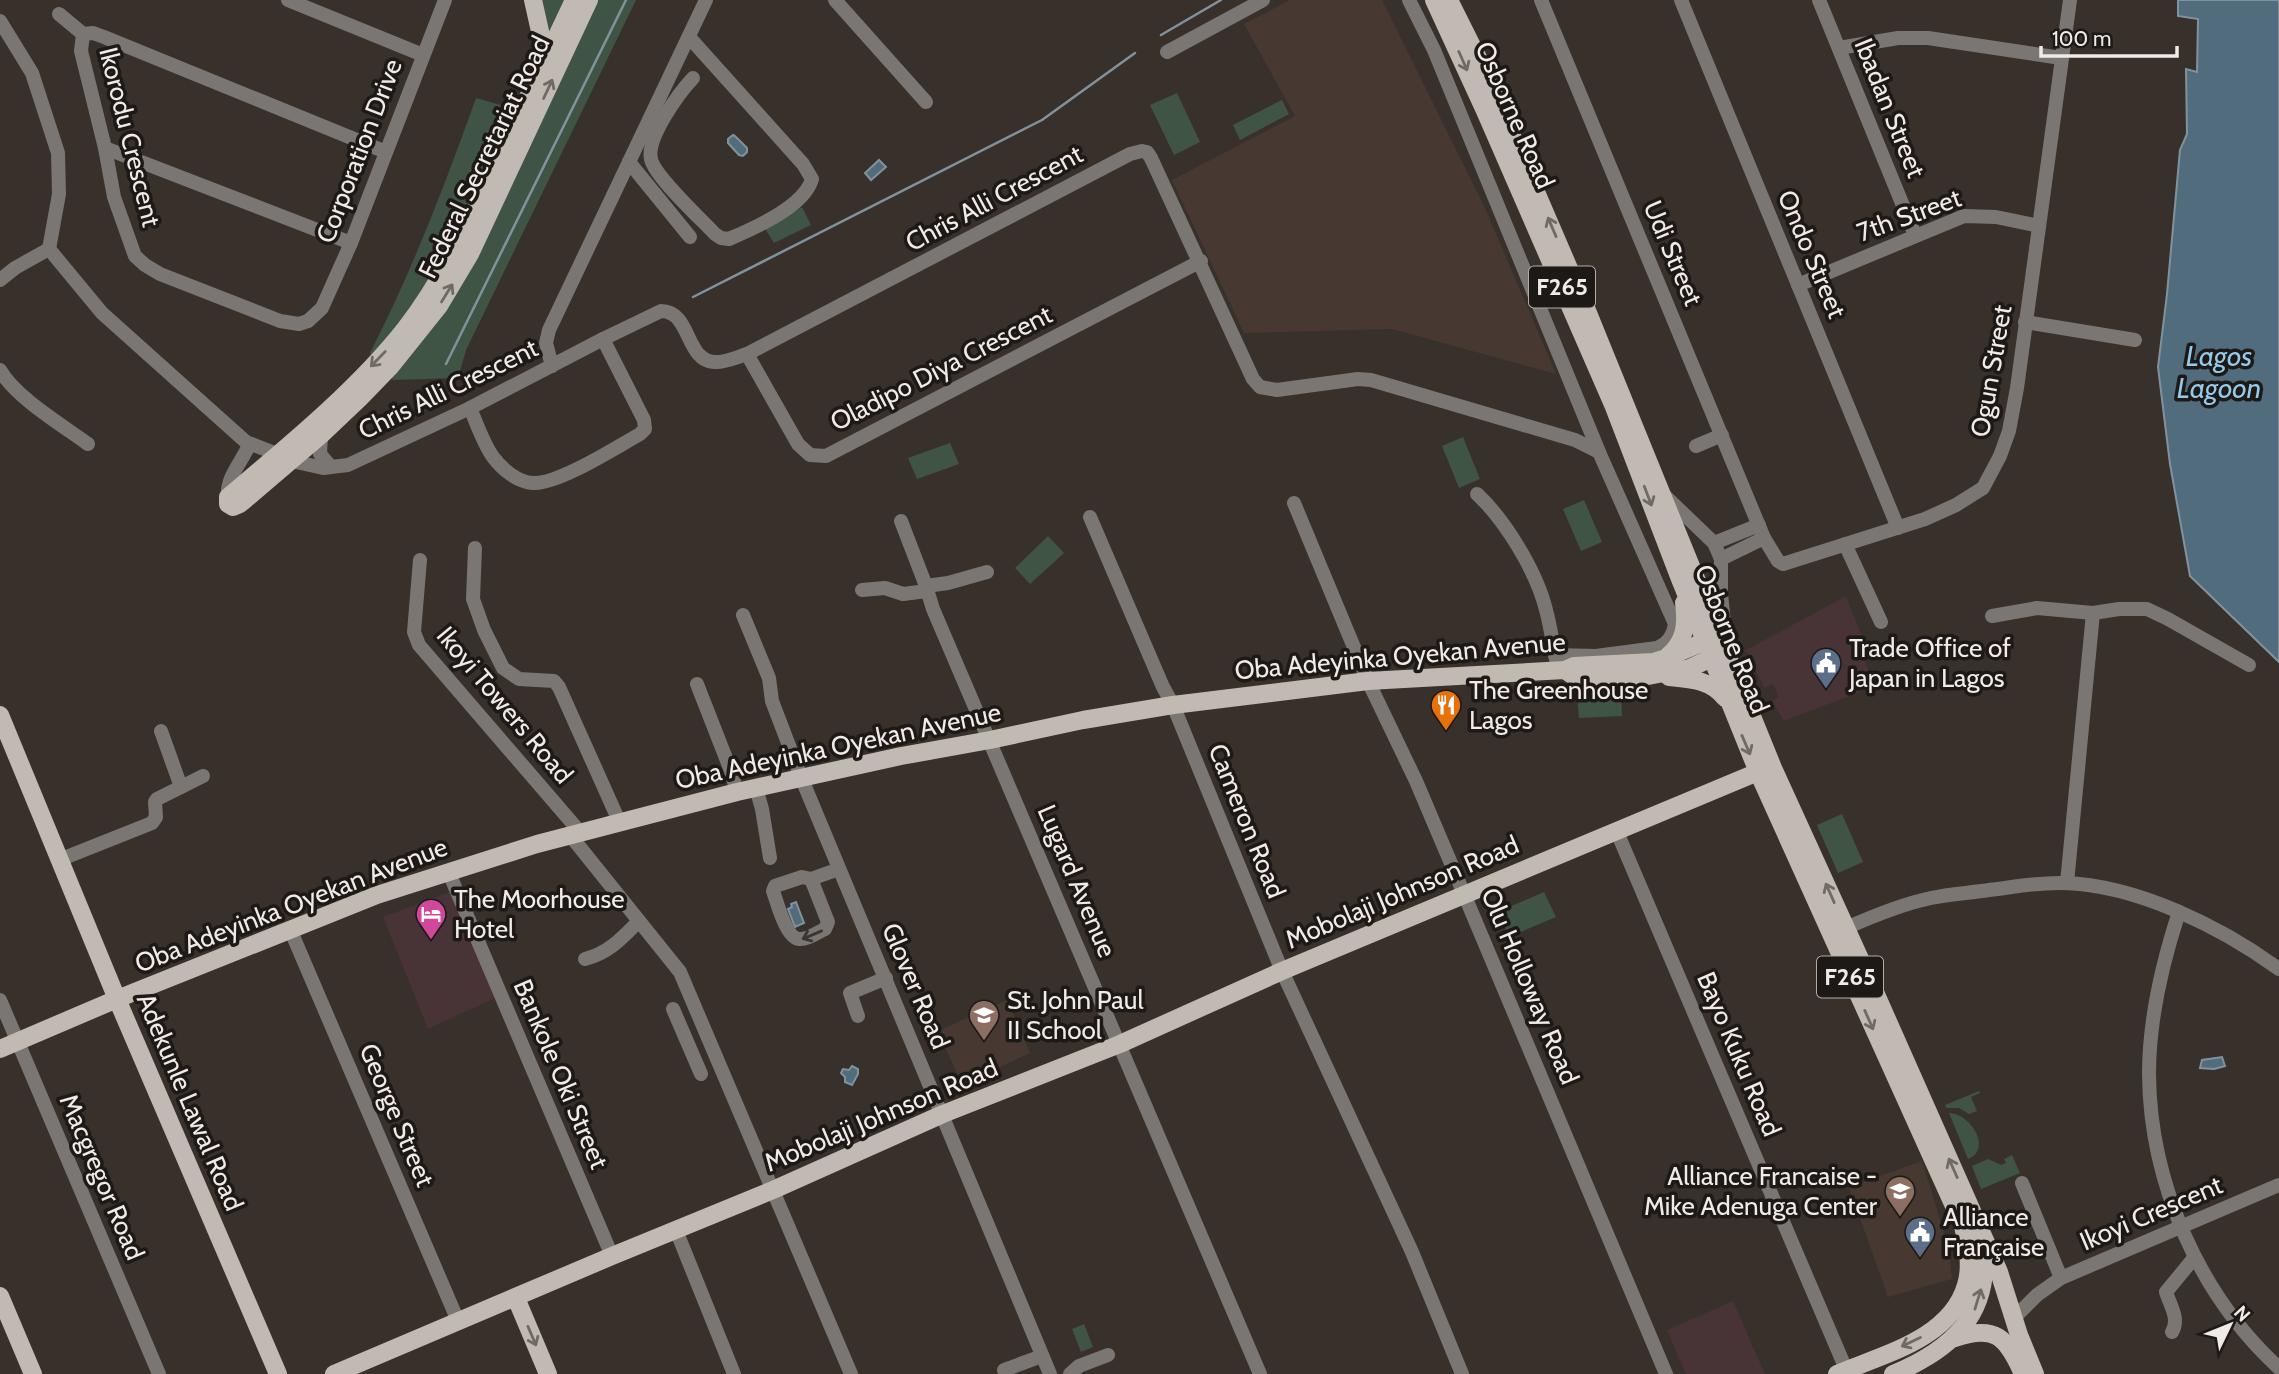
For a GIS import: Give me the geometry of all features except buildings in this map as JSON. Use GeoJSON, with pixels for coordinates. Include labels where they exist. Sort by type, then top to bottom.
{"type":"FeatureCollection","features":[{"type":"Feature","properties":{"kind":"main road"},"geometry":{"type":"LineString","coordinates":[[533,0],[546,58]]}},
{"type":"Feature","properties":{"kind":"main road","name":"Federal Secretariat Road"},"geometry":{"type":"LineString","coordinates":[[285,457],[381,356],[429,296],[458,248],[574,0]]}},
{"type":"Feature","properties":{"kind":"main road","name":"Federal Secretariat Road"},"geometry":{"type":"LineString","coordinates":[[228,496],[321,435],[399,357],[439,306],[462,269],[589,0]]}},
{"type":"Feature","properties":{"kind":"main road","name":"Osborne Road"},"geometry":{"type":"LineString","coordinates":[[1434,0],[1614,407],[1679,579],[1716,647],[1773,768],[1981,1230],[1999,1272],[2035,1374]]}},
{"type":"Feature","properties":{"kind":"main road","name":"Osborne Road"},"geometry":{"type":"LineString","coordinates":[[1449,0],[1515,142],[1663,494],[1716,647],[1728,702],[1963,1226],[1969,1261],[1968,1278],[1962,1298],[1930,1332],[1914,1342],[1844,1373]]}},
{"type":"Feature","properties":{"kind":"main road"},"geometry":{"type":"LineString","coordinates":[[1666,658],[1678,648],[1684,635],[1686,620],[1679,579]]}},
{"type":"Feature","properties":{"kind":"main road"},"geometry":{"type":"LineString","coordinates":[[1648,676],[1689,668],[1716,647]]}},
{"type":"Feature","properties":{"kind":"main road","name":"Oba Adeyinka Oyekan Avenue"},"geometry":{"type":"LineString","coordinates":[[0,1049],[377,895],[619,821],[801,777],[1083,720],[1173,705],[1368,681],[1559,665],[1653,662],[1716,647]]}},
{"type":"Feature","properties":{"kind":"main road"},"geometry":{"type":"LineString","coordinates":[[1559,665],[1578,679],[1648,676],[1696,680],[1718,689],[1728,702]]}},
{"type":"Feature","properties":{"kind":"main road","name":"Adekunle Lawal Road"},"geometry":{"type":"LineString","coordinates":[[0,715],[3,730],[278,1374]]}},
{"type":"Feature","properties":{"kind":"main road","name":"Mobolaji Johnson Road"},"geometry":{"type":"LineString","coordinates":[[334,1374],[773,1190],[943,1114],[1120,1044],[1282,971],[1758,772]]}},
{"type":"Feature","properties":{"kind":"main road","name":"F265"},"geometry":{"type":"LineString","coordinates":[[1893,1374],[1920,1362],[1955,1338],[1975,1310],[1985,1259],[1981,1230]]}},
{"type":"Feature","properties":{"kind":"main road"},"geometry":{"type":"LineString","coordinates":[[0,1296],[33,1374]]}},
{"type":"Feature","properties":{"kind":"main road"},"geometry":{"type":"LineString","coordinates":[[516,1298],[548,1374]]}},
{"type":"Feature","properties":{"kind":"main road"},"geometry":{"type":"LineString","coordinates":[[1955,1338],[1979,1332],[1997,1337],[2007,1343],[2023,1374]]}},
{"type":"Feature","properties":{"kind":"street"},"geometry":{"type":"LineString","coordinates":[[288,0],[422,55]]}},
{"type":"Feature","properties":{"kind":"street","name":"Corporation Drive"},"geometry":{"type":"LineString","coordinates":[[314,316],[322,308],[351,243],[445,0]]}},
{"type":"Feature","properties":{"kind":"street"},"geometry":{"type":"LineString","coordinates":[[552,366],[546,343],[549,330],[706,0]]}},
{"type":"Feature","properties":{"kind":"street"},"geometry":{"type":"LineString","coordinates":[[835,0],[926,102]]}},
{"type":"Feature","properties":{"kind":"street"},"geometry":{"type":"LineString","coordinates":[[1167,52],[1263,0]]}},
{"type":"Feature","properties":{"kind":"street"},"geometry":{"type":"LineString","coordinates":[[1409,0],[1434,50],[1599,452],[1674,618],[1674,630],[1665,644],[1657,648],[1596,656],[1559,665],[1546,607],[1525,559],[1504,524],[1477,494]]}},
{"type":"Feature","properties":{"kind":"street","name":"Udi Street"},"geometry":{"type":"LineString","coordinates":[[1541,0],[1761,532]]}},
{"type":"Feature","properties":{"kind":"street","name":"Ondo Street"},"geometry":{"type":"LineString","coordinates":[[1681,0],[1898,528]]}},
{"type":"Feature","properties":{"kind":"street","name":"Ibadan Street"},"geometry":{"type":"LineString","coordinates":[[1819,0],[1915,235]]}},
{"type":"Feature","properties":{"kind":"street","name":"Ogun Street"},"geometry":{"type":"LineString","coordinates":[[1761,532],[1778,561],[1783,564],[1898,528],[1956,505],[1983,488],[2000,456],[2009,431],[2070,0]]}},
{"type":"Feature","properties":{"kind":"street"},"geometry":{"type":"LineString","coordinates":[[59,14],[83,34]]}},
{"type":"Feature","properties":{"kind":"street"},"geometry":{"type":"LineString","coordinates":[[0,21],[32,73],[58,153],[60,194],[49,249],[15,268],[0,280]]}},
{"type":"Feature","properties":{"kind":"street","name":"Ikorodu Crescent"},"geometry":{"type":"LineString","coordinates":[[314,316],[299,324],[280,321],[160,274],[135,256],[114,197],[81,51],[83,34],[93,33],[104,37],[386,152]]}},
{"type":"Feature","properties":{"kind":"street"},"geometry":{"type":"LineString","coordinates":[[689,37],[803,164],[812,179],[811,184],[777,216],[729,239],[722,239],[715,234],[660,175],[650,158],[651,149],[671,106],[693,78]]}},
{"type":"Feature","properties":{"kind":"street"},"geometry":{"type":"LineString","coordinates":[[1839,48],[1898,38],[1928,38],[2061,58]]}},
{"type":"Feature","properties":{"kind":"street"},"geometry":{"type":"LineString","coordinates":[[105,148],[351,243]]}},
{"type":"Feature","properties":{"kind":"street","name":"Chris Alli Crescent"},"geometry":{"type":"LineString","coordinates":[[249,445],[317,467],[348,465],[470,408],[661,311],[670,311],[676,315],[698,353],[706,360],[722,362],[747,354],[1130,154],[1142,151],[1147,152],[1151,158],[1253,379],[1260,387],[1277,390],[1358,379],[1371,380],[1575,440],[1599,452]]}},
{"type":"Feature","properties":{"kind":"street"},"geometry":{"type":"LineString","coordinates":[[629,162],[690,237]]}},
{"type":"Feature","properties":{"kind":"street","name":"7th Street"},"geometry":{"type":"LineString","coordinates":[[1798,285],[1964,216],[1996,217],[2039,226]]}},
{"type":"Feature","properties":{"kind":"street"},"geometry":{"type":"LineString","coordinates":[[49,249],[102,313],[249,445],[230,479],[228,496]]}},
{"type":"Feature","properties":{"kind":"street","name":"Oladipo Diya Crescent"},"geometry":{"type":"LineString","coordinates":[[747,354],[798,444],[810,455],[826,456],[1200,261]]}},
{"type":"Feature","properties":{"kind":"street"},"geometry":{"type":"LineString","coordinates":[[2025,322],[2135,340]]}},
{"type":"Feature","properties":{"kind":"street"},"geometry":{"type":"LineString","coordinates":[[470,408],[492,456],[503,469],[517,479],[542,483],[565,474],[645,429],[644,420],[603,339]]}},
{"type":"Feature","properties":{"kind":"street"},"geometry":{"type":"LineString","coordinates":[[0,370],[5,379],[25,397],[88,444]]}},
{"type":"Feature","properties":{"kind":"street","name":"Chris Alli Crescent"},"geometry":{"type":"LineString","coordinates":[[321,435],[320,454],[331,467]]}},
{"type":"Feature","properties":{"kind":"street"},"geometry":{"type":"LineString","coordinates":[[1696,446],[1722,435]]}},
{"type":"Feature","properties":{"kind":"street"},"geometry":{"type":"LineString","coordinates":[[1663,494],[1714,544],[1721,559],[1716,647]]}},
{"type":"Feature","properties":{"kind":"street","name":"Olu Holloway Road"},"geometry":{"type":"LineString","coordinates":[[1294,503],[1368,681],[1416,781],[1666,1374]]}},
{"type":"Feature","properties":{"kind":"street","name":"Cameron Road"},"geometry":{"type":"LineString","coordinates":[[1090,517],[1163,688],[1173,705],[1282,971],[1412,1252],[1462,1374]]}},
{"type":"Feature","properties":{"kind":"street","name":"Lugard Avenue"},"geometry":{"type":"LineString","coordinates":[[901,521],[990,740],[1260,1374]]}},
{"type":"Feature","properties":{"kind":"street"},"geometry":{"type":"LineString","coordinates":[[1714,544],[1761,532]]}},
{"type":"Feature","properties":{"kind":"street"},"geometry":{"type":"LineString","coordinates":[[1721,559],[1761,532]]}},
{"type":"Feature","properties":{"kind":"street"},"geometry":{"type":"LineString","coordinates":[[1845,544],[1881,622]]}},
{"type":"Feature","properties":{"kind":"street"},"geometry":{"type":"LineString","coordinates":[[475,548],[473,599],[484,630],[503,668],[519,679],[554,681],[559,687],[619,821]]}},
{"type":"Feature","properties":{"kind":"street","name":"Ikoyi Towers Road"},"geometry":{"type":"LineString","coordinates":[[420,560],[414,632],[419,645],[464,694],[680,972],[851,1374]]}},
{"type":"Feature","properties":{"kind":"street"},"geometry":{"type":"LineString","coordinates":[[862,590],[885,588],[903,594],[987,572]]}},
{"type":"Feature","properties":{"kind":"street"},"geometry":{"type":"LineString","coordinates":[[1992,616],[2037,608],[2093,613],[2119,609],[2147,610],[2249,665]]}},
{"type":"Feature","properties":{"kind":"street"},"geometry":{"type":"LineString","coordinates":[[2067,883],[2093,613]]}},
{"type":"Feature","properties":{"kind":"street","name":"Glover Road"},"geometry":{"type":"LineString","coordinates":[[743,615],[769,678],[772,701],[801,777],[1050,1374]]}},
{"type":"Feature","properties":{"kind":"street"},"geometry":{"type":"LineString","coordinates":[[697,684],[737,792]]}},
{"type":"Feature","properties":{"kind":"street"},"geometry":{"type":"LineString","coordinates":[[161,732],[181,787]]}},
{"type":"Feature","properties":{"kind":"street"},"geometry":{"type":"LineString","coordinates":[[59,860],[152,823],[156,817],[157,799],[204,776]]}},
{"type":"Feature","properties":{"kind":"street"},"geometry":{"type":"LineString","coordinates":[[756,788],[771,858]]}},
{"type":"Feature","properties":{"kind":"street","name":"Bayo Kuku Road"},"geometry":{"type":"LineString","coordinates":[[1617,832],[1844,1373]]}},
{"type":"Feature","properties":{"kind":"street"},"geometry":{"type":"LineString","coordinates":[[811,879],[828,922],[825,929],[801,940],[795,939],[789,933],[773,891],[775,886],[802,877],[811,879],[839,869]]}},
{"type":"Feature","properties":{"kind":"street","name":"Bankole Oki Street"},"geometry":{"type":"LineString","coordinates":[[449,873],[612,1256]]}},
{"type":"Feature","properties":{"kind":"street"},"geometry":{"type":"LineString","coordinates":[[1846,928],[1873,916],[1930,898],[2030,883],[2067,883],[2108,890],[2179,912],[2216,928],[2279,969]]}},
{"type":"Feature","properties":{"kind":"street"},"geometry":{"type":"LineString","coordinates":[[2179,912],[2156,998],[2149,1075],[2159,1151],[2170,1194],[2194,1258],[2238,1324],[2260,1351],[2279,1368]]}},
{"type":"Feature","properties":{"kind":"street"},"geometry":{"type":"LineString","coordinates":[[585,959],[600,955],[615,946],[639,921]]}},
{"type":"Feature","properties":{"kind":"street","name":"George Street"},"geometry":{"type":"LineString","coordinates":[[290,929],[458,1321]]}},
{"type":"Feature","properties":{"kind":"street"},"geometry":{"type":"LineString","coordinates":[[858,1016],[850,993],[886,978]]}},
{"type":"Feature","properties":{"kind":"street","name":"Macgregor Road"},"geometry":{"type":"LineString","coordinates":[[0,1000],[159,1374]]}},
{"type":"Feature","properties":{"kind":"street"},"geometry":{"type":"LineString","coordinates":[[673,1009],[701,1074]]}},
{"type":"Feature","properties":{"kind":"street"},"geometry":{"type":"LineString","coordinates":[[687,1042],[707,1033]]}},
{"type":"Feature","properties":{"kind":"street"},"geometry":{"type":"LineString","coordinates":[[2022,1183],[2061,1278]]}},
{"type":"Feature","properties":{"kind":"street","name":"Ikoyi Crescent"},"geometry":{"type":"LineString","coordinates":[[2014,1318],[2037,1295],[2061,1278],[2279,1185]]}},
{"type":"Feature","properties":{"kind":"street"},"geometry":{"type":"LineString","coordinates":[[676,1230],[734,1374]]}},
{"type":"Feature","properties":{"kind":"street"},"geometry":{"type":"LineString","coordinates":[[2172,1332],[2176,1318],[2166,1292],[2194,1258]]}},
{"type":"Feature","properties":{"kind":"street"},"geometry":{"type":"LineString","coordinates":[[1070,1374],[1079,1366],[1108,1355]]}},
{"type":"Feature","properties":{"kind":"street"},"geometry":{"type":"LineString","coordinates":[[1004,1370],[1042,1356]]}},
{"type":"Feature","properties":{"kind":"shaded area"},"geometry":{"type":"Polygon","coordinates":[[[1290,0],[1382,0],[1486,210],[1556,374],[1392,329],[1244,333],[1172,180],[1295,116],[1244,24],[1290,0]]]}},
{"type":"Feature","properties":{"kind":"shaded area"},"geometry":{"type":"Polygon","coordinates":[[[1846,596],[1869,654],[1863,657],[1876,686],[1784,721],[1772,701],[1779,697],[1773,684],[1764,688],[1746,650],[1846,596]]]}},
{"type":"Feature","properties":{"kind":"shaded area","name":"The Moorhouse Hotel"},"geometry":{"type":"Polygon","coordinates":[[[450,892],[495,998],[428,1029],[383,917],[450,892]]]}},
{"type":"Feature","properties":{"kind":"shaded area","name":"St. John Paul II School"},"geometry":{"type":"Polygon","coordinates":[[[1007,1000],[1030,1053],[962,1085],[938,1031],[1007,1000]]]}},
{"type":"Feature","properties":{"kind":"shaded area","name":"Alliance Francaise - Mike Adenuga Center"},"geometry":{"type":"Polygon","coordinates":[[[1922,1161],[1949,1249],[1952,1279],[1888,1297],[1849,1187],[1922,1161]]]}},
{"type":"Feature","properties":{"kind":"shaded area"},"geometry":{"type":"Polygon","coordinates":[[[1733,1301],[1765,1374],[1686,1374],[1667,1330],[1733,1301]]]}},
{"type":"Feature","properties":{"kind":"green space"},"geometry":{"type":"Polygon","coordinates":[[[534,0],[565,0],[546,42],[534,0]]]}},
{"type":"Feature","properties":{"kind":"green space"},"geometry":{"type":"Polygon","coordinates":[[[598,0],[636,0],[466,350],[458,378],[393,380],[370,353],[427,227],[476,98],[542,117],[598,0]]]}},
{"type":"Feature","properties":{"kind":"green space"},"geometry":{"type":"Polygon","coordinates":[[[1177,93],[1200,142],[1174,155],[1150,105],[1177,93]]]}},
{"type":"Feature","properties":{"kind":"green space"},"geometry":{"type":"Polygon","coordinates":[[[1282,100],[1289,114],[1240,140],[1233,125],[1282,100]]]}},
{"type":"Feature","properties":{"kind":"green space"},"geometry":{"type":"Polygon","coordinates":[[[802,207],[811,225],[774,243],[764,227],[802,207]]]}},
{"type":"Feature","properties":{"kind":"green space"},"geometry":{"type":"Polygon","coordinates":[[[1463,437],[1480,479],[1459,488],[1442,446],[1463,437]]]}},
{"type":"Feature","properties":{"kind":"green space"},"geometry":{"type":"Polygon","coordinates":[[[950,443],[959,464],[917,479],[908,458],[950,443]]]}},
{"type":"Feature","properties":{"kind":"green space"},"geometry":{"type":"Polygon","coordinates":[[[1584,500],[1602,542],[1581,551],[1563,509],[1584,500]]]}},
{"type":"Feature","properties":{"kind":"green space"},"geometry":{"type":"Polygon","coordinates":[[[1048,536],[1064,553],[1030,584],[1015,568],[1048,536]]]}},
{"type":"Feature","properties":{"kind":"green space"},"geometry":{"type":"Polygon","coordinates":[[[1621,691],[1622,716],[1579,718],[1577,694],[1621,691]]]}},
{"type":"Feature","properties":{"kind":"green space"},"geometry":{"type":"Polygon","coordinates":[[[1842,814],[1863,862],[1838,873],[1817,825],[1842,814]]]}},
{"type":"Feature","properties":{"kind":"green space"},"geometry":{"type":"Polygon","coordinates":[[[1544,892],[1556,917],[1509,937],[1498,912],[1544,892]]]}},
{"type":"Feature","properties":{"kind":"green space"},"geometry":{"type":"Polygon","coordinates":[[[1979,1091],[1980,1093],[1971,1097],[1977,1111],[1969,1114],[1959,1108],[1946,1108],[1945,1105],[1979,1091]]]}},
{"type":"Feature","properties":{"kind":"green space"},"geometry":{"type":"Polygon","coordinates":[[[1949,1113],[1964,1119],[1976,1132],[1979,1148],[1968,1159],[1949,1113]]]}},
{"type":"Feature","properties":{"kind":"green space"},"geometry":{"type":"Polygon","coordinates":[[[2012,1155],[2020,1173],[1981,1189],[1972,1166],[1988,1159],[2001,1165],[2006,1163],[2004,1159],[2012,1155]]]}},
{"type":"Feature","properties":{"kind":"green space"},"geometry":{"type":"Polygon","coordinates":[[[1084,1324],[1093,1347],[1081,1352],[1072,1329],[1084,1324]]]}},
{"type":"Feature","properties":{"kind":"water","name":"Lagos Lagoon"},"geometry":{"type":"Polygon","coordinates":[[[2178,0],[2279,0],[2279,662],[2190,576],[2170,464],[2158,367],[2180,150],[2187,134],[2186,69],[2197,72],[2198,19],[2178,16],[2178,0]]]}},
{"type":"Feature","properties":{"kind":"water"},"geometry":{"type":"Polygon","coordinates":[[[733,135],[747,148],[743,156],[728,143],[728,139],[733,135]]]}},
{"type":"Feature","properties":{"kind":"water"},"geometry":{"type":"Polygon","coordinates":[[[879,160],[886,167],[871,180],[865,173],[879,160]]]}},
{"type":"Feature","properties":{"kind":"water"},"geometry":{"type":"Polygon","coordinates":[[[796,902],[804,923],[795,927],[788,909],[796,902]]]}},
{"type":"Feature","properties":{"kind":"water"},"geometry":{"type":"Polygon","coordinates":[[[2222,1057],[2225,1066],[2214,1069],[2200,1068],[2202,1060],[2222,1057]]]}},
{"type":"Feature","properties":{"kind":"water"},"geometry":{"type":"Polygon","coordinates":[[[852,1066],[858,1069],[858,1074],[852,1085],[845,1082],[841,1073],[843,1069],[849,1070],[852,1066]]]}},
{"type":"Feature","properties":{"kind":"waterway"},"geometry":{"type":"LineString","coordinates":[[446,364],[626,0]]}},
{"type":"Feature","properties":{"kind":"waterway"},"geometry":{"type":"LineString","coordinates":[[1161,35],[1221,0]]}},
{"type":"Feature","properties":{"kind":"waterway"},"geometry":{"type":"LineString","coordinates":[[693,297],[1042,120],[1135,53]]}},
{"type":"Feature","properties":{"kind":"place","name":"Trade Office of Japan in Lagos"},"geometry":{"type":"Point","coordinates":[1826,690]}},
{"type":"Feature","properties":{"kind":"place","name":"The Greenhouse Lagos"},"geometry":{"type":"Point","coordinates":[1446,732]}},
{"type":"Feature","properties":{"kind":"place","name":"The Moorhouse Hotel"},"geometry":{"type":"Point","coordinates":[431,941]}},
{"type":"Feature","properties":{"kind":"place","name":"St. John Paul II School"},"geometry":{"type":"Point","coordinates":[984,1042]}},
{"type":"Feature","properties":{"kind":"place","name":"Alliance Francaise - Mike Adenuga Center"},"geometry":{"type":"Point","coordinates":[1900,1218]}},
{"type":"Feature","properties":{"kind":"place","name":"Alliance Française"},"geometry":{"type":"Point","coordinates":[1920,1259]}}]}
